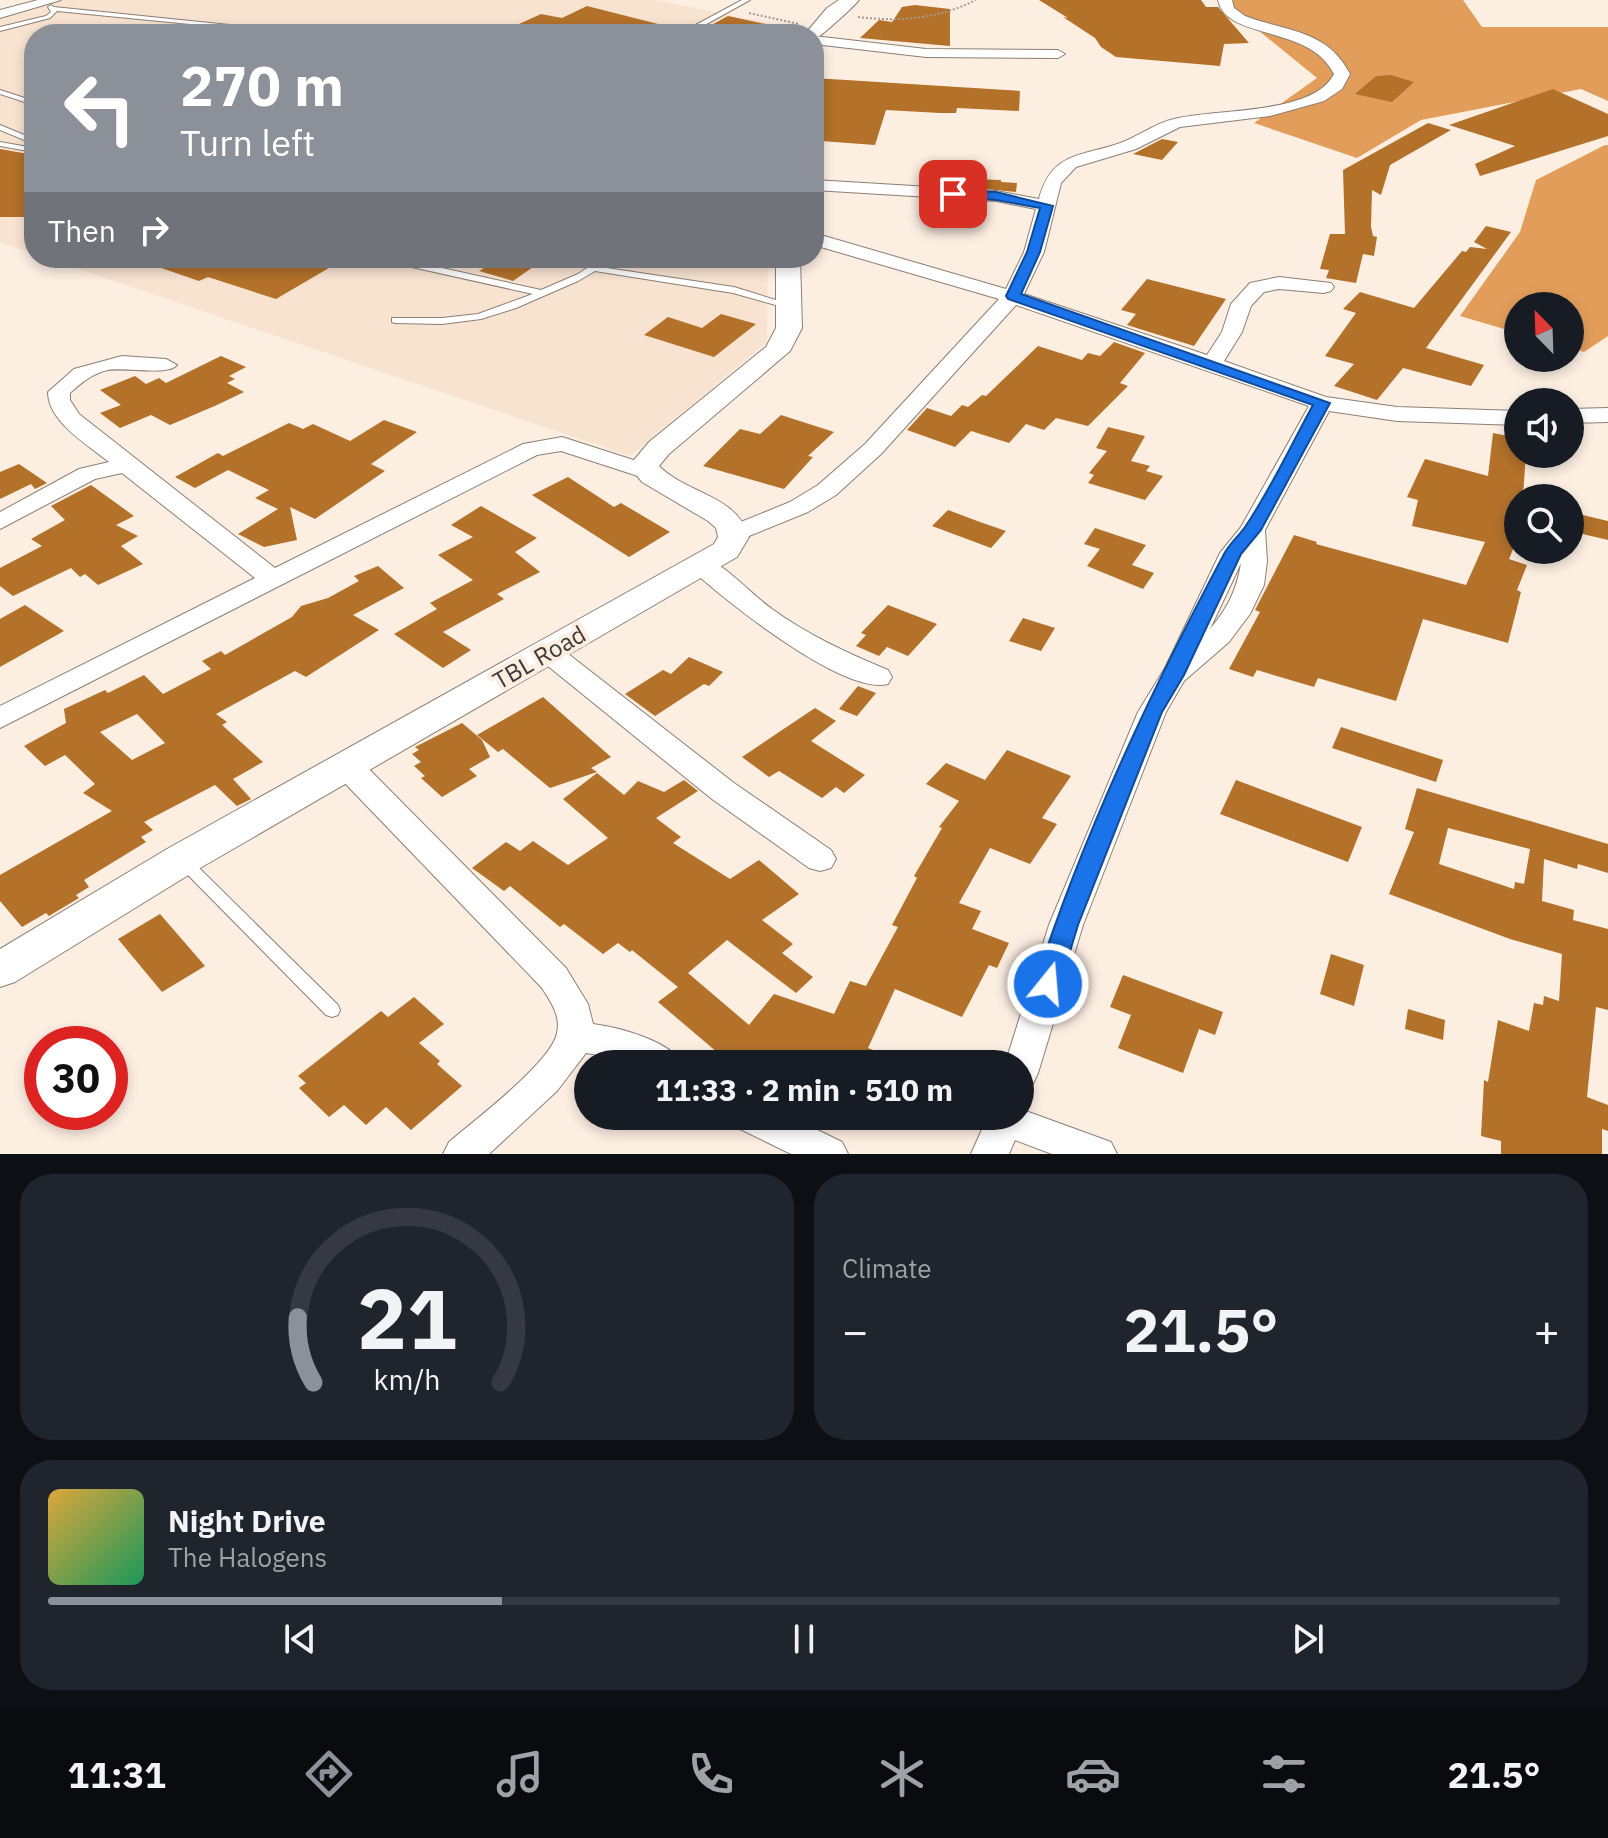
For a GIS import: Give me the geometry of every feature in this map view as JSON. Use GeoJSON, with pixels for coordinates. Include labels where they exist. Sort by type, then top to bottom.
{"type":"FeatureCollection","features":[{"type":"Feature","properties":{"kind":"street"},"geometry":{"type":"LineString","coordinates":[[823,24],[850,0]]}},
{"type":"Feature","properties":{"kind":"street"},"geometry":{"type":"LineString","coordinates":[[0,718],[531,449],[562,444],[579,447],[647,472],[721,515],[735,533],[799,507],[827,490],[873,449],[1013,296],[1034,252],[1052,183],[1059,171],[1070,163],[1130,145],[1176,123],[1295,106],[1318,98],[1336,86],[1342,74],[1331,56],[1297,36],[1238,19],[1227,10],[1225,0]]}},
{"type":"Feature","properties":{"kind":"street"},"geometry":{"type":"LineString","coordinates":[[0,14],[50,4]]}},
{"type":"Feature","properties":{"kind":"street"},"geometry":{"type":"LineString","coordinates":[[824,36],[926,53],[1058,54]]}},
{"type":"Feature","properties":{"kind":"street"},"geometry":{"type":"LineString","coordinates":[[824,186],[996,196],[1047,206]]}},
{"type":"Feature","properties":{"kind":"street"},"geometry":{"type":"LineString","coordinates":[[824,242],[1013,296],[1322,403],[1397,414],[1504,418]]}},
{"type":"Feature","properties":{"kind":"street"},"geometry":{"type":"LineString","coordinates":[[647,472],[644,466],[659,448],[777,351],[789,328],[787,268]]}},
{"type":"Feature","properties":{"kind":"street"},"geometry":{"type":"LineString","coordinates":[[1212,364],[1232,332],[1241,304],[1257,287],[1279,283],[1324,287]]}},
{"type":"Feature","properties":{"kind":"street"},"geometry":{"type":"LineString","coordinates":[[166,365],[139,360],[101,366],[79,374],[59,392],[59,400],[70,418],[274,580]]}},
{"type":"Feature","properties":{"kind":"street"},"geometry":{"type":"LineString","coordinates":[[1027,1050],[1066,925],[1141,737],[1174,675],[1219,636],[1237,614],[1251,585],[1254,561],[1252,530],[1322,403]]}},
{"type":"Feature","properties":{"kind":"street"},"geometry":{"type":"LineString","coordinates":[[1584,416],[1608,415]]}},
{"type":"Feature","properties":{"kind":"street"},"geometry":{"type":"LineString","coordinates":[[0,522],[87,474],[129,464]]}},
{"type":"Feature","properties":{"kind":"street","name":"TBL Road"},"geometry":{"type":"LineString","coordinates":[[0,970],[181,860],[702,565],[726,550],[734,541],[735,533]]}},
{"type":"Feature","properties":{"kind":"street"},"geometry":{"type":"LineString","coordinates":[[702,565],[769,623],[840,662],[878,677]]}},
{"type":"Feature","properties":{"kind":"street"},"geometry":{"type":"LineString","coordinates":[[548,652],[723,791],[820,859]]}},
{"type":"Feature","properties":{"kind":"street"},"geometry":{"type":"LineString","coordinates":[[347,766],[554,978],[573,1004],[575,1036],[551,1073],[462,1154]]}},
{"type":"Feature","properties":{"kind":"street"},"geometry":{"type":"LineString","coordinates":[[575,1036],[616,1042],[633,1050]]}},
{"type":"Feature","properties":{"kind":"street"},"geometry":{"type":"LineString","coordinates":[[780,1130],[829,1154]]}},
{"type":"Feature","properties":{"kind":"street"},"geometry":{"type":"LineString","coordinates":[[1001,1130],[1098,1154]]}},
{"type":"Feature","properties":{"kind":"lane"},"geometry":{"type":"LineString","coordinates":[[700,24],[747,0]]}},
{"type":"Feature","properties":{"kind":"lane"},"geometry":{"type":"LineString","coordinates":[[0,29],[48,17],[54,12],[50,4]]}},
{"type":"Feature","properties":{"kind":"lane"},"geometry":{"type":"LineString","coordinates":[[50,4],[207,24]]}},
{"type":"Feature","properties":{"kind":"lane"},"geometry":{"type":"LineString","coordinates":[[0,92],[24,100]]}},
{"type":"Feature","properties":{"kind":"lane"},"geometry":{"type":"LineString","coordinates":[[0,127],[24,138]]}},
{"type":"Feature","properties":{"kind":"lane"},"geometry":{"type":"LineString","coordinates":[[0,144],[24,148]]}},
{"type":"Feature","properties":{"kind":"lane"},"geometry":{"type":"LineString","coordinates":[[430,268],[542,293]]}},
{"type":"Feature","properties":{"kind":"lane"},"geometry":{"type":"LineString","coordinates":[[395,320],[465,321],[492,316],[592,268],[734,290],[790,306]]}},
{"type":"Feature","properties":{"kind":"lane"},"geometry":{"type":"LineString","coordinates":[[181,860],[332,1010]]}},
{"type":"Feature","properties":{"kind":"path"},"geometry":{"type":"LineString","coordinates":[[833,12],[865,18],[907,19],[948,12],[976,0]]}},
{"type":"Feature","properties":{"kind":"path"},"geometry":{"type":"LineString","coordinates":[[727,9],[780,24]]}},
{"type":"Feature","properties":{"kind":"shaded area"},"geometry":{"type":"Polygon","coordinates":[[[58,0],[656,0],[774,24],[24,24],[24,250],[0,242],[0,20],[58,0]]]}},
{"type":"Feature","properties":{"kind":"shaded area"},"geometry":{"type":"Polygon","coordinates":[[[1221,0],[1463,0],[1482,27],[1608,27],[1608,101],[1581,89],[1421,120],[1357,158],[1254,123],[1317,78],[1221,0]]]}},
{"type":"Feature","properties":{"kind":"shaded area"},"geometry":{"type":"Polygon","coordinates":[[[1608,145],[1608,336],[1584,352],[1584,292],[1504,292],[1504,329],[1460,316],[1520,232],[1536,180],[1608,145]]]}},
{"type":"Feature","properties":{"kind":"shaded area"},"geometry":{"type":"Polygon","coordinates":[[[75,268],[768,268],[767,342],[630,456],[75,268]]]}},
{"type":"Feature","properties":{"kind":"building"},"geometry":{"type":"Polygon","coordinates":[[[1039,0],[1201,0],[1206,7],[1218,7],[1249,43],[1224,44],[1220,66],[1116,57],[1101,47],[1095,38],[1063,17],[1068,18],[1039,0]]]}},
{"type":"Feature","properties":{"kind":"building"},"geometry":{"type":"Polygon","coordinates":[[[915,5],[950,9],[950,46],[860,38],[879,20],[892,22],[902,7],[915,5]]]}},
{"type":"Feature","properties":{"kind":"building"},"geometry":{"type":"Polygon","coordinates":[[[587,6],[658,24],[519,24],[541,14],[562,18],[587,6]]]}},
{"type":"Feature","properties":{"kind":"building"},"geometry":{"type":"Polygon","coordinates":[[[728,16],[766,24],[713,24],[728,16]]]}},
{"type":"Feature","properties":{"kind":"building"},"geometry":{"type":"Polygon","coordinates":[[[1391,75],[1414,82],[1392,102],[1355,94],[1376,76],[1391,75]]]}},
{"type":"Feature","properties":{"kind":"building"},"geometry":{"type":"Polygon","coordinates":[[[824,79],[1020,91],[1019,111],[957,108],[956,113],[940,113],[886,110],[875,145],[824,141],[824,79]]]}},
{"type":"Feature","properties":{"kind":"building"},"geometry":{"type":"Polygon","coordinates":[[[1553,89],[1608,114],[1608,136],[1480,176],[1475,164],[1515,146],[1449,125],[1553,89]]]}},
{"type":"Feature","properties":{"kind":"building"},"geometry":{"type":"Polygon","coordinates":[[[1428,123],[1451,130],[1390,165],[1381,195],[1372,190],[1371,227],[1373,236],[1377,237],[1374,256],[1363,254],[1356,283],[1326,278],[1329,270],[1320,269],[1330,234],[1345,234],[1343,170],[1428,123]]]}},
{"type":"Feature","properties":{"kind":"building"},"geometry":{"type":"Polygon","coordinates":[[[1162,139],[1178,142],[1162,160],[1133,154],[1162,139]]]}},
{"type":"Feature","properties":{"kind":"building"},"geometry":{"type":"Polygon","coordinates":[[[0,149],[24,153],[24,217],[0,217],[0,149]]]}},
{"type":"Feature","properties":{"kind":"building"},"geometry":{"type":"Polygon","coordinates":[[[943,178],[1017,183],[1016,192],[955,186],[943,178]]]}},
{"type":"Feature","properties":{"kind":"building"},"geometry":{"type":"Polygon","coordinates":[[[1486,226],[1511,232],[1426,348],[1484,365],[1471,386],[1403,368],[1377,400],[1334,386],[1354,364],[1325,356],[1356,313],[1343,309],[1360,292],[1414,308],[1462,251],[1466,252],[1470,247],[1487,249],[1474,242],[1486,226]]]}},
{"type":"Feature","properties":{"kind":"building"},"geometry":{"type":"Polygon","coordinates":[[[161,268],[329,268],[276,299],[208,277],[199,281],[161,268]]]}},
{"type":"Feature","properties":{"kind":"building"},"geometry":{"type":"Polygon","coordinates":[[[484,268],[532,268],[513,281],[479,271],[484,268]]]}},
{"type":"Feature","properties":{"kind":"building"},"geometry":{"type":"Polygon","coordinates":[[[1147,279],[1226,299],[1194,346],[1127,325],[1136,314],[1121,310],[1147,279]]]}},
{"type":"Feature","properties":{"kind":"building"},"geometry":{"type":"Polygon","coordinates":[[[721,314],[756,324],[714,357],[644,335],[668,317],[702,328],[721,314]]]}},
{"type":"Feature","properties":{"kind":"building"},"geometry":{"type":"Polygon","coordinates":[[[1114,342],[1145,353],[1120,383],[1128,386],[1088,426],[1056,418],[1044,430],[1026,424],[1009,443],[971,431],[955,447],[907,430],[927,408],[951,416],[962,405],[968,407],[982,395],[986,396],[1038,346],[1082,360],[1088,353],[1100,356],[1114,342]]]}},
{"type":"Feature","properties":{"kind":"building"},"geometry":{"type":"Polygon","coordinates":[[[221,356],[246,367],[229,376],[235,379],[227,383],[244,392],[170,425],[151,415],[120,428],[100,413],[121,405],[100,390],[135,376],[146,384],[159,378],[166,383],[221,356]]]}},
{"type":"Feature","properties":{"kind":"building"},"geometry":{"type":"Polygon","coordinates":[[[781,415],[834,432],[808,456],[813,457],[784,489],[703,466],[740,429],[760,434],[781,415]]]}},
{"type":"Feature","properties":{"kind":"building"},"geometry":{"type":"Polygon","coordinates":[[[384,420],[417,432],[371,464],[385,471],[315,519],[290,507],[297,540],[264,547],[238,534],[278,509],[255,498],[269,490],[228,470],[195,488],[175,477],[218,453],[223,456],[289,423],[303,429],[313,424],[350,441],[384,420]]]}},
{"type":"Feature","properties":{"kind":"building"},"geometry":{"type":"Polygon","coordinates":[[[1108,427],[1145,436],[1131,461],[1150,466],[1146,471],[1163,476],[1145,500],[1088,483],[1094,475],[1089,473],[1107,451],[1096,448],[1108,427]]]}},
{"type":"Feature","properties":{"kind":"building"},"geometry":{"type":"Polygon","coordinates":[[[1493,433],[1504,435],[1504,468],[1525,468],[1524,484],[1504,484],[1504,564],[1527,565],[1517,590],[1521,592],[1508,643],[1423,619],[1396,701],[1318,678],[1314,687],[1257,670],[1253,677],[1229,669],[1260,612],[1255,610],[1294,535],[1316,544],[1466,585],[1485,542],[1412,526],[1418,500],[1407,497],[1425,459],[1488,476],[1493,433]]]}},
{"type":"Feature","properties":{"kind":"building"},"geometry":{"type":"Polygon","coordinates":[[[19,464],[47,483],[35,489],[31,484],[0,499],[0,472],[19,464]]]}},
{"type":"Feature","properties":{"kind":"building"},"geometry":{"type":"Polygon","coordinates":[[[568,477],[614,507],[621,503],[670,532],[629,557],[532,495],[568,477]]]}},
{"type":"Feature","properties":{"kind":"building"},"geometry":{"type":"Polygon","coordinates":[[[91,485],[134,516],[116,525],[138,536],[121,546],[143,564],[98,585],[85,574],[80,577],[71,568],[13,596],[0,586],[0,568],[42,546],[31,539],[65,520],[51,506],[91,485]]]}},
{"type":"Feature","properties":{"kind":"building"},"geometry":{"type":"Polygon","coordinates":[[[481,506],[537,538],[515,552],[540,572],[497,594],[504,599],[443,632],[471,650],[443,668],[394,634],[437,609],[430,603],[473,580],[438,555],[473,537],[451,525],[481,506]]]}},
{"type":"Feature","properties":{"kind":"building"},"geometry":{"type":"Polygon","coordinates":[[[948,510],[1006,531],[991,548],[932,526],[948,510]]]}},
{"type":"Feature","properties":{"kind":"building"},"geometry":{"type":"Polygon","coordinates":[[[1584,515],[1608,521],[1608,540],[1584,534],[1584,515]]]}},
{"type":"Feature","properties":{"kind":"building"},"geometry":{"type":"Polygon","coordinates":[[[1095,528],[1146,545],[1132,565],[1154,573],[1143,589],[1087,566],[1100,549],[1084,544],[1095,528]]]}},
{"type":"Feature","properties":{"kind":"building"},"geometry":{"type":"Polygon","coordinates":[[[378,566],[404,588],[353,615],[379,630],[306,677],[295,671],[216,714],[227,722],[222,725],[263,762],[233,779],[251,799],[237,806],[215,785],[144,822],[153,830],[141,837],[146,842],[84,880],[89,887],[76,895],[79,898],[49,916],[46,913],[22,927],[0,901],[0,875],[112,811],[83,793],[95,784],[65,755],[45,766],[24,746],[66,723],[64,709],[105,690],[108,693],[144,675],[163,694],[211,669],[202,661],[221,651],[225,655],[292,617],[301,606],[328,598],[359,581],[354,576],[378,566]],[[137,714],[100,732],[132,760],[165,743],[137,714]]]}},
{"type":"Feature","properties":{"kind":"building"},"geometry":{"type":"Polygon","coordinates":[[[25,605],[64,631],[0,667],[0,619],[25,605]]]}},
{"type":"Feature","properties":{"kind":"building"},"geometry":{"type":"Polygon","coordinates":[[[888,605],[937,624],[908,656],[887,647],[879,656],[856,646],[866,635],[861,633],[888,605]]]}},
{"type":"Feature","properties":{"kind":"building"},"geometry":{"type":"Polygon","coordinates":[[[1023,618],[1055,628],[1041,651],[1009,641],[1023,618]]]}},
{"type":"Feature","properties":{"kind":"building"},"geometry":{"type":"Polygon","coordinates":[[[689,657],[723,672],[709,686],[704,684],[655,716],[625,694],[663,670],[671,674],[689,657]]]}},
{"type":"Feature","properties":{"kind":"building"},"geometry":{"type":"Polygon","coordinates":[[[858,686],[876,693],[857,716],[839,709],[858,686]]]}},
{"type":"Feature","properties":{"kind":"building"},"geometry":{"type":"Polygon","coordinates":[[[543,697],[611,757],[591,768],[597,772],[550,788],[503,749],[498,752],[477,735],[543,697]]]}},
{"type":"Feature","properties":{"kind":"building"},"geometry":{"type":"Polygon","coordinates":[[[815,708],[836,721],[811,741],[865,775],[844,793],[836,787],[822,798],[779,771],[769,777],[742,757],[815,708]]]}},
{"type":"Feature","properties":{"kind":"building"},"geometry":{"type":"Polygon","coordinates":[[[462,723],[482,740],[490,757],[469,769],[477,776],[442,797],[421,778],[425,776],[414,766],[421,762],[412,754],[419,750],[415,747],[462,723]]]}},
{"type":"Feature","properties":{"kind":"building"},"geometry":{"type":"Polygon","coordinates":[[[1341,727],[1443,760],[1436,782],[1332,748],[1341,727]]]}},
{"type":"Feature","properties":{"kind":"building"},"geometry":{"type":"Polygon","coordinates":[[[1007,750],[1071,776],[1042,818],[1057,824],[1030,864],[990,848],[959,903],[981,911],[972,929],[1009,943],[997,968],[989,965],[962,1017],[895,989],[868,1048],[873,1050],[715,1050],[658,1002],[678,987],[632,950],[630,952],[618,943],[603,954],[564,924],[560,927],[510,886],[504,891],[472,868],[506,842],[520,851],[533,841],[568,865],[608,838],[563,799],[597,773],[624,795],[638,781],[664,792],[684,780],[698,791],[656,818],[681,837],[673,843],[730,879],[759,860],[799,894],[762,920],[793,944],[782,953],[813,977],[796,993],[727,940],[688,973],[749,1025],[774,994],[834,1014],[850,981],[866,986],[898,927],[892,925],[917,878],[914,876],[942,828],[939,827],[959,801],[926,784],[946,763],[985,780],[1007,750]]]}},
{"type":"Feature","properties":{"kind":"building"},"geometry":{"type":"Polygon","coordinates":[[[1236,780],[1362,827],[1348,862],[1220,814],[1236,780]]]}},
{"type":"Feature","properties":{"kind":"building"},"geometry":{"type":"Polygon","coordinates":[[[1417,788],[1608,844],[1608,873],[1578,864],[1577,869],[1544,859],[1542,901],[1574,910],[1573,920],[1608,929],[1608,1010],[1596,1007],[1587,1097],[1608,1105],[1608,1131],[1602,1129],[1602,1154],[1501,1154],[1501,1141],[1481,1136],[1484,1080],[1488,1082],[1498,1020],[1529,1031],[1534,1003],[1543,1005],[1544,996],[1559,1001],[1562,954],[1510,939],[1389,894],[1414,832],[1405,829],[1417,788]],[[1448,828],[1439,864],[1514,889],[1515,882],[1524,884],[1530,849],[1448,828]]]}},
{"type":"Feature","properties":{"kind":"building"},"geometry":{"type":"Polygon","coordinates":[[[160,914],[205,966],[162,992],[118,939],[160,914]]]}},
{"type":"Feature","properties":{"kind":"building"},"geometry":{"type":"Polygon","coordinates":[[[1331,954],[1364,965],[1354,1006],[1320,994],[1331,954]]]}},
{"type":"Feature","properties":{"kind":"building"},"geometry":{"type":"Polygon","coordinates":[[[1123,975],[1223,1012],[1215,1035],[1199,1029],[1183,1073],[1118,1048],[1131,1015],[1110,1007],[1123,975]]]}},
{"type":"Feature","properties":{"kind":"building"},"geometry":{"type":"Polygon","coordinates":[[[414,997],[444,1024],[419,1043],[462,1086],[411,1130],[386,1107],[366,1125],[344,1105],[329,1117],[299,1088],[306,1083],[298,1076],[381,1011],[388,1017],[414,997]]]}},
{"type":"Feature","properties":{"kind":"building"},"geometry":{"type":"Polygon","coordinates":[[[1408,1009],[1445,1020],[1443,1040],[1405,1029],[1408,1009]]]}},
{"type":"Feature","properties":{"kind":"route"},"geometry":{"type":"LineString","coordinates":[[953,194],[996,196],[1047,206],[1034,252],[1013,296],[1322,403],[1252,530],[1233,553],[1174,675],[1152,712],[1066,925],[1048,984]]}}]}
